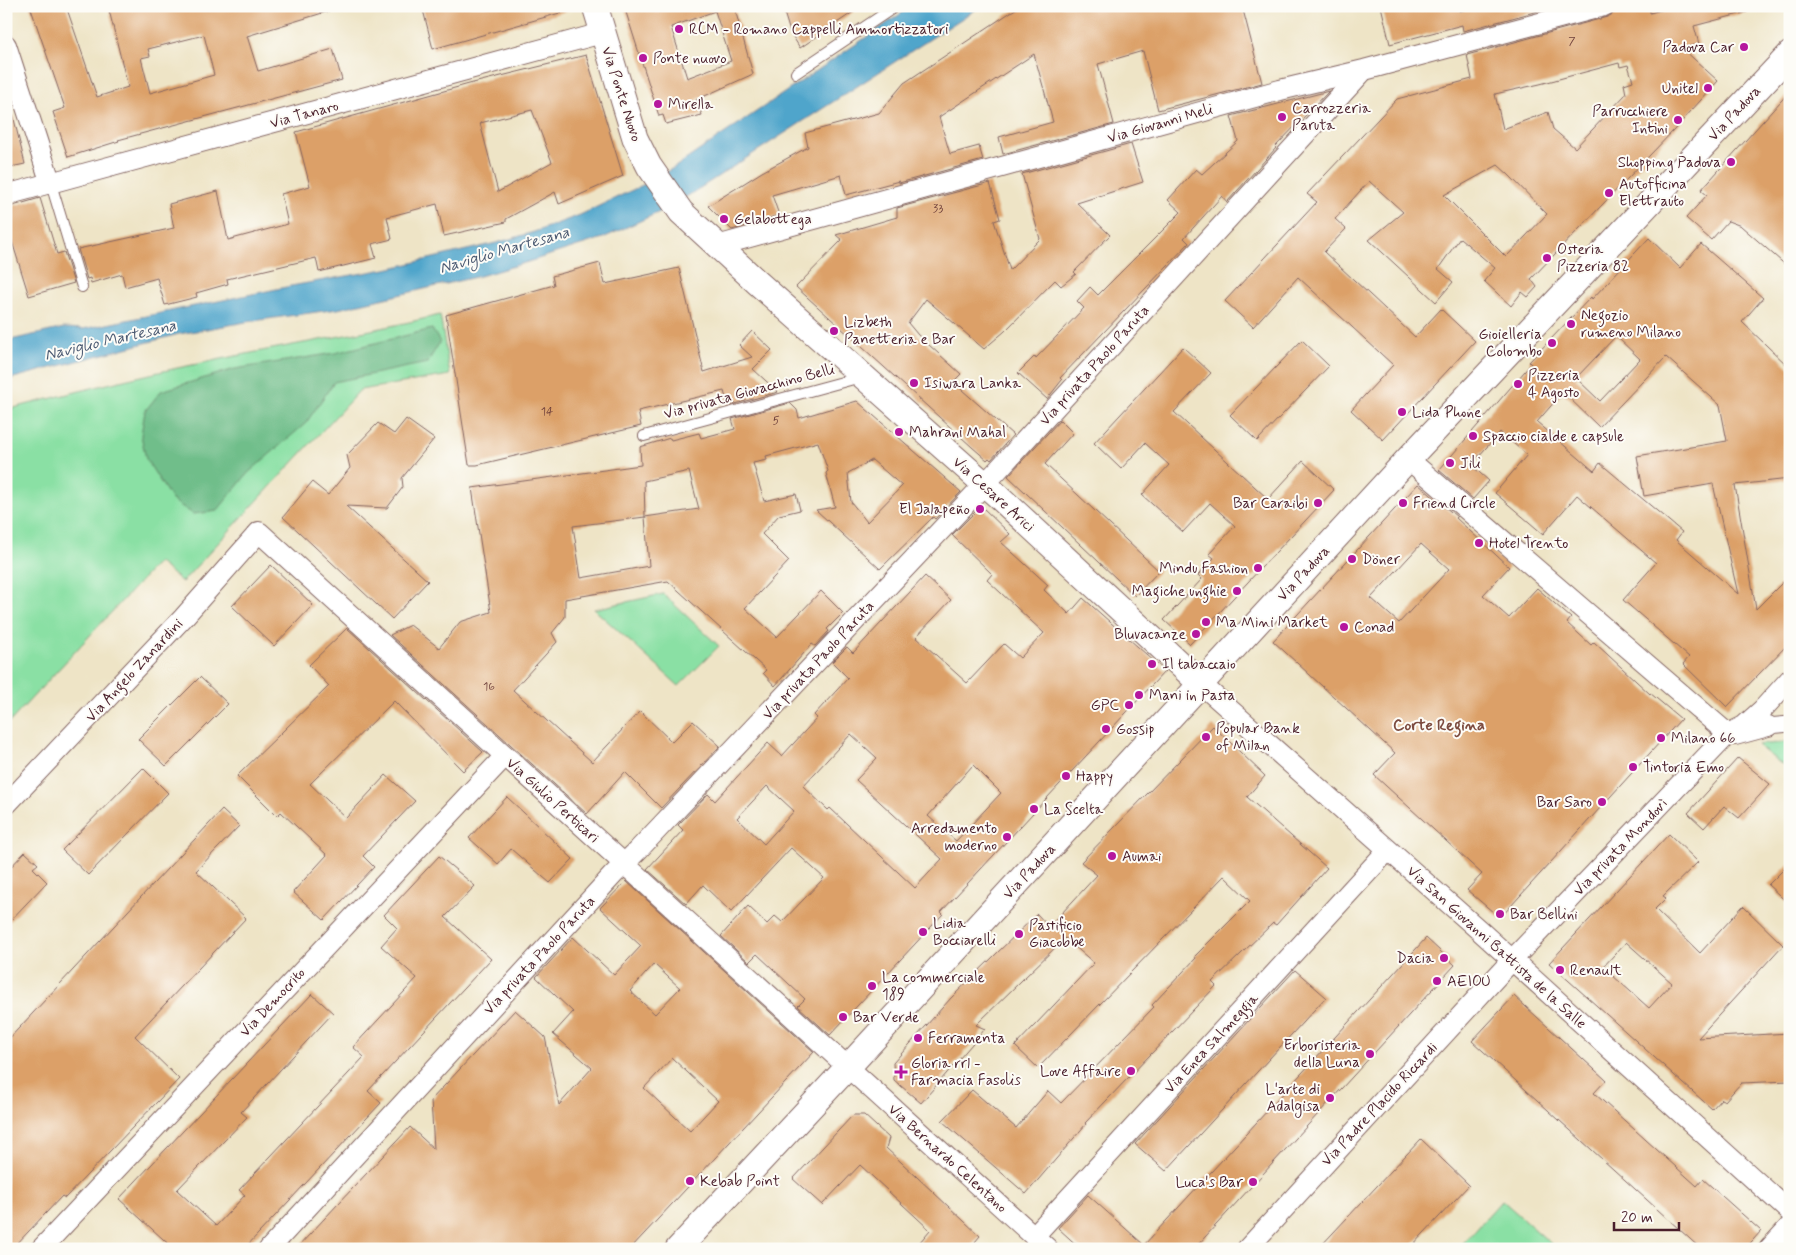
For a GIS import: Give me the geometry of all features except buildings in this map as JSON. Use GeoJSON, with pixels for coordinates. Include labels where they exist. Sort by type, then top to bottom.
{"type":"FeatureCollection","features":[{"type":"Feature","properties":{"kind":"street","name":"Via Ponte Nuovo"},"geometry":{"type":"LineString","coordinates":[[594,6],[633,133],[649,166],[681,212],[709,239]]}},
{"type":"Feature","properties":{"kind":"street","name":"Via Giovanni Meli"},"geometry":{"type":"LineString","coordinates":[[709,239],[1604,6]]}},
{"type":"Feature","properties":{"kind":"street","name":"Via Tanaro"},"geometry":{"type":"LineString","coordinates":[[6,195],[602,33]]}},
{"type":"Feature","properties":{"kind":"street"},"geometry":{"type":"LineString","coordinates":[[6,45],[51,184]]}},
{"type":"Feature","properties":{"kind":"street","name":"Via Padova"},"geometry":{"type":"LineString","coordinates":[[678,1249],[1408,459],[1790,54]]}},
{"type":"Feature","properties":{"kind":"street","name":"Via privata Paolo Paruta"},"geometry":{"type":"LineString","coordinates":[[269,1249],[624,864],[984,484],[1364,70]]}},
{"type":"Feature","properties":{"kind":"street","name":"Via Cesare Arici"},"geometry":{"type":"LineString","coordinates":[[709,239],[984,484],[1201,684]]}},
{"type":"Feature","properties":{"kind":"street"},"geometry":{"type":"LineString","coordinates":[[1408,459],[1728,734],[1735,735],[1768,726],[1790,724]]}},
{"type":"Feature","properties":{"kind":"street","name":"Via Giulio Perticari"},"geometry":{"type":"LineString","coordinates":[[259,532],[848,1067]]}},
{"type":"Feature","properties":{"kind":"street","name":"Via Angelo Zanardini"},"geometry":{"type":"LineString","coordinates":[[6,805],[183,618],[259,532]]}},
{"type":"Feature","properties":{"kind":"street","name":"Via privata Mondovì"},"geometry":{"type":"LineString","coordinates":[[1512,960],[1728,734],[1744,726],[1762,710],[1790,679]]}},
{"type":"Feature","properties":{"kind":"street","name":"Via San Giovanni Battista de la Salle"},"geometry":{"type":"LineString","coordinates":[[1201,684],[1512,960],[1790,1212]]}},
{"type":"Feature","properties":{"kind":"street","name":"Via Democrito"},"geometry":{"type":"LineString","coordinates":[[41,1249],[505,756]]}},
{"type":"Feature","properties":{"kind":"street","name":"Via Enea Salmeggia"},"geometry":{"type":"LineString","coordinates":[[1041,1242],[1388,850]]}},
{"type":"Feature","properties":{"kind":"street","name":"Via Padre Placido Riccardi"},"geometry":{"type":"LineString","coordinates":[[1247,1249],[1512,960]]}},
{"type":"Feature","properties":{"kind":"street","name":"Via Bernardo Celentano"},"geometry":{"type":"LineString","coordinates":[[848,1067],[1041,1242]]}},
{"type":"Feature","properties":{"kind":"street"},"geometry":{"type":"LineString","coordinates":[[1769,1249],[1790,1226]]}},
{"type":"Feature","properties":{"kind":"lane"},"geometry":{"type":"LineString","coordinates":[[796,73],[896,6]]}},
{"type":"Feature","properties":{"kind":"lane"},"geometry":{"type":"LineString","coordinates":[[51,184],[82,288]]}},
{"type":"Feature","properties":{"kind":"lane","name":"Via privata Giovacchino Belli"},"geometry":{"type":"LineString","coordinates":[[644,436],[845,380],[862,377]]}},
{"type":"Feature","properties":{"kind":"green space"},"geometry":{"type":"Polygon","coordinates":[[[440,315],[450,375],[360,390],[182,582],[158,562],[6,726],[6,410],[153,373],[440,315]]]}},
{"type":"Feature","properties":{"kind":"green space"},"geometry":{"type":"Polygon","coordinates":[[[432,329],[440,342],[427,363],[334,382],[306,423],[248,473],[217,511],[193,514],[172,500],[146,459],[141,435],[145,411],[161,391],[235,369],[335,353],[432,329]]]}},
{"type":"Feature","properties":{"kind":"green space"},"geometry":{"type":"Polygon","coordinates":[[[663,594],[719,646],[679,686],[594,609],[663,594]]]}},
{"type":"Feature","properties":{"kind":"green space"},"geometry":{"type":"Polygon","coordinates":[[[1790,742],[1790,771],[1757,745],[1790,742]]]}},
{"type":"Feature","properties":{"kind":"green space"},"geometry":{"type":"Polygon","coordinates":[[[1502,1200],[1557,1249],[1458,1249],[1502,1200]]]}},
{"type":"Feature","properties":{"kind":"water","name":"Naviglio Martesana"},"geometry":{"type":"Polygon","coordinates":[[[912,6],[981,6],[694,192],[664,210],[603,238],[480,276],[338,309],[179,334],[6,380],[6,341],[64,328],[83,329],[291,286],[391,268],[496,243],[534,232],[580,215],[647,183],[675,167],[912,6]]]}},
{"type":"Feature","properties":{"kind":"place","name":"RCM - Romano Cappelli Ammortizzatori"},"geometry":{"type":"Point","coordinates":[679,29]}},
{"type":"Feature","properties":{"kind":"place","name":"Padova Car"},"geometry":{"type":"Point","coordinates":[1744,47]}},
{"type":"Feature","properties":{"kind":"place","name":"Ponte nuovo"},"geometry":{"type":"Point","coordinates":[643,58]}},
{"type":"Feature","properties":{"kind":"place","name":"Unitel"},"geometry":{"type":"Point","coordinates":[1708,88]}},
{"type":"Feature","properties":{"kind":"place","name":"Mirella"},"geometry":{"type":"Point","coordinates":[658,104]}},
{"type":"Feature","properties":{"kind":"place","name":"Carrozzeria Paruta"},"geometry":{"type":"Point","coordinates":[1282,117]}},
{"type":"Feature","properties":{"kind":"place","name":"Parrucchiere Intini"},"geometry":{"type":"Point","coordinates":[1678,120]}},
{"type":"Feature","properties":{"kind":"place","name":"Shopping Padova"},"geometry":{"type":"Point","coordinates":[1731,162]}},
{"type":"Feature","properties":{"kind":"place","name":"Autofficina Elettrauto"},"geometry":{"type":"Point","coordinates":[1609,193]}},
{"type":"Feature","properties":{"kind":"place","name":"Gelabottega"},"geometry":{"type":"Point","coordinates":[724,219]}},
{"type":"Feature","properties":{"kind":"place","name":"Osteria Pizzeria 82"},"geometry":{"type":"Point","coordinates":[1547,258]}},
{"type":"Feature","properties":{"kind":"place","name":"Negozio rumeno Milano"},"geometry":{"type":"Point","coordinates":[1571,324]}},
{"type":"Feature","properties":{"kind":"place","name":"Lizbeth Panetteria e Bar"},"geometry":{"type":"Point","coordinates":[834,331]}},
{"type":"Feature","properties":{"kind":"place","name":"Gioielleria Colombo"},"geometry":{"type":"Point","coordinates":[1552,343]}},
{"type":"Feature","properties":{"kind":"place","name":"Isiwara Lanka"},"geometry":{"type":"Point","coordinates":[914,383]}},
{"type":"Feature","properties":{"kind":"place","name":"Pizzeria 4 Agosto"},"geometry":{"type":"Point","coordinates":[1518,384]}},
{"type":"Feature","properties":{"kind":"place","name":"Lida Phone"},"geometry":{"type":"Point","coordinates":[1402,412]}},
{"type":"Feature","properties":{"kind":"place","name":"Mahrani Mahal"},"geometry":{"type":"Point","coordinates":[899,432]}},
{"type":"Feature","properties":{"kind":"place","name":"Spaccio cialde e capsule"},"geometry":{"type":"Point","coordinates":[1473,436]}},
{"type":"Feature","properties":{"kind":"place","name":"Jili"},"geometry":{"type":"Point","coordinates":[1450,463]}},
{"type":"Feature","properties":{"kind":"place","name":"Bar Caraibi"},"geometry":{"type":"Point","coordinates":[1318,503]}},
{"type":"Feature","properties":{"kind":"place","name":"Friend Circle"},"geometry":{"type":"Point","coordinates":[1403,503]}},
{"type":"Feature","properties":{"kind":"place","name":"El Jalapeño"},"geometry":{"type":"Point","coordinates":[980,509]}},
{"type":"Feature","properties":{"kind":"place","name":"Hotel Trento"},"geometry":{"type":"Point","coordinates":[1479,543]}},
{"type":"Feature","properties":{"kind":"place","name":"Döner"},"geometry":{"type":"Point","coordinates":[1352,559]}},
{"type":"Feature","properties":{"kind":"place","name":"Mindu Fashion"},"geometry":{"type":"Point","coordinates":[1258,568]}},
{"type":"Feature","properties":{"kind":"place","name":"Magiche unghie"},"geometry":{"type":"Point","coordinates":[1237,591]}},
{"type":"Feature","properties":{"kind":"place","name":"Ma Mini Market"},"geometry":{"type":"Point","coordinates":[1206,622]}},
{"type":"Feature","properties":{"kind":"place","name":"Conad"},"geometry":{"type":"Point","coordinates":[1344,627]}},
{"type":"Feature","properties":{"kind":"place","name":"Bluvacanze"},"geometry":{"type":"Point","coordinates":[1196,634]}},
{"type":"Feature","properties":{"kind":"place","name":"Il tabaccaio"},"geometry":{"type":"Point","coordinates":[1152,664]}},
{"type":"Feature","properties":{"kind":"place","name":"Mani in Pasta"},"geometry":{"type":"Point","coordinates":[1139,695]}},
{"type":"Feature","properties":{"kind":"place","name":"GPC"},"geometry":{"type":"Point","coordinates":[1129,705]}},
{"type":"Feature","properties":{"kind":"place","name":"Gossip"},"geometry":{"type":"Point","coordinates":[1106,729]}},
{"type":"Feature","properties":{"kind":"place","name":"Popular Bank of Milan"},"geometry":{"type":"Point","coordinates":[1206,737]}},
{"type":"Feature","properties":{"kind":"place","name":"Milano 66"},"geometry":{"type":"Point","coordinates":[1661,738]}},
{"type":"Feature","properties":{"kind":"place","name":"Tintoria Emo"},"geometry":{"type":"Point","coordinates":[1633,767]}},
{"type":"Feature","properties":{"kind":"place","name":"Happy"},"geometry":{"type":"Point","coordinates":[1066,776]}},
{"type":"Feature","properties":{"kind":"place","name":"Bar Saro"},"geometry":{"type":"Point","coordinates":[1602,802]}},
{"type":"Feature","properties":{"kind":"place","name":"La Scelta"},"geometry":{"type":"Point","coordinates":[1034,809]}},
{"type":"Feature","properties":{"kind":"place","name":"Arredamento moderno"},"geometry":{"type":"Point","coordinates":[1007,837]}},
{"type":"Feature","properties":{"kind":"place","name":"Aumai"},"geometry":{"type":"Point","coordinates":[1112,856]}},
{"type":"Feature","properties":{"kind":"place","name":"Bar Bellini"},"geometry":{"type":"Point","coordinates":[1500,914]}},
{"type":"Feature","properties":{"kind":"place","name":"Lidia Bocciarelli"},"geometry":{"type":"Point","coordinates":[923,932]}},
{"type":"Feature","properties":{"kind":"place","name":"Pastificio Giacobbe"},"geometry":{"type":"Point","coordinates":[1019,934]}},
{"type":"Feature","properties":{"kind":"place","name":"Dacia"},"geometry":{"type":"Point","coordinates":[1444,958]}},
{"type":"Feature","properties":{"kind":"place","name":"Renault"},"geometry":{"type":"Point","coordinates":[1560,970]}},
{"type":"Feature","properties":{"kind":"place","name":"AEIOU"},"geometry":{"type":"Point","coordinates":[1437,981]}},
{"type":"Feature","properties":{"kind":"place","name":"La commerciale 189"},"geometry":{"type":"Point","coordinates":[872,986]}},
{"type":"Feature","properties":{"kind":"place","name":"Bar Verde"},"geometry":{"type":"Point","coordinates":[843,1017]}},
{"type":"Feature","properties":{"kind":"place","name":"Ferramenta"},"geometry":{"type":"Point","coordinates":[918,1038]}},
{"type":"Feature","properties":{"kind":"place","name":"Erboristeria della Luna"},"geometry":{"type":"Point","coordinates":[1370,1054]}},
{"type":"Feature","properties":{"kind":"place","name":"Love Affaire"},"geometry":{"type":"Point","coordinates":[1131,1071]}},
{"type":"Feature","properties":{"kind":"place","name":"Gloria rrl - Farmacia Fasolis"},"geometry":{"type":"Point","coordinates":[901,1072]}},
{"type":"Feature","properties":{"kind":"place","name":"L'arte di Adalgisa"},"geometry":{"type":"Point","coordinates":[1330,1098]}},
{"type":"Feature","properties":{"kind":"place","name":"Kebab Point"},"geometry":{"type":"Point","coordinates":[690,1181]}},
{"type":"Feature","properties":{"kind":"place","name":"Luca's Bar"},"geometry":{"type":"Point","coordinates":[1253,1182]}},
{"type":"Feature","properties":{"kind":"district","name":"Corte Regina"},"geometry":{"type":"Point","coordinates":[1439,724]}}]}
